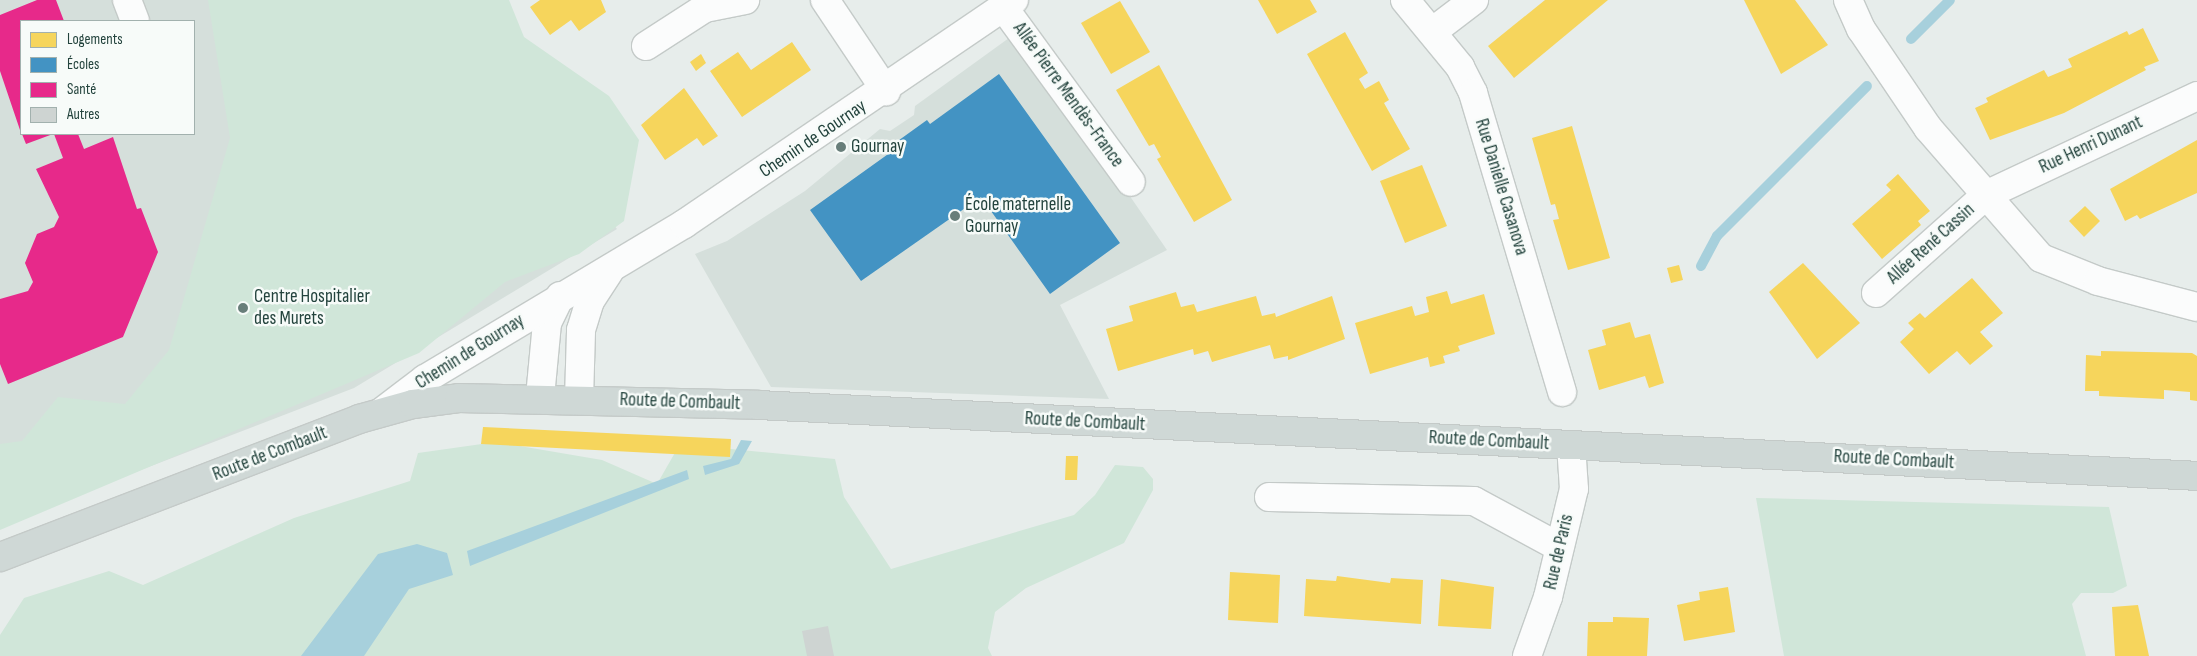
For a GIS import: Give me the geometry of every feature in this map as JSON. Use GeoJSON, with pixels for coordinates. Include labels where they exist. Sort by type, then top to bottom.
{"type":"FeatureCollection","features":[{"type":"Feature","properties":{"kind":"main road","name":"Route de Combault"},"geometry":{"type":"LineString","coordinates":[[0,557],[383,411],[434,400],[540,397],[2197,476]]}},
{"type":"Feature","properties":{"kind":"street"},"geometry":{"type":"LineString","coordinates":[[126,0],[135,20]]}},
{"type":"Feature","properties":{"kind":"street"},"geometry":{"type":"LineString","coordinates":[[646,46],[705,8],[745,0]]}},
{"type":"Feature","properties":{"kind":"street"},"geometry":{"type":"LineString","coordinates":[[826,0],[886,91]]}},
{"type":"Feature","properties":{"kind":"street","name":"Rue Danielle Casanova"},"geometry":{"type":"LineString","coordinates":[[1405,0],[1432,32],[1473,93],[1562,392]]}},
{"type":"Feature","properties":{"kind":"street"},"geometry":{"type":"LineString","coordinates":[[1432,32],[1474,0]]}},
{"type":"Feature","properties":{"kind":"street"},"geometry":{"type":"LineString","coordinates":[[1848,0],[1861,29],[1928,128],[2049,264],[2197,307]]}},
{"type":"Feature","properties":{"kind":"street","name":"Chemin de Gournay"},"geometry":{"type":"LineString","coordinates":[[383,411],[425,379],[560,296],[610,272],[886,91],[1009,4]]}},
{"type":"Feature","properties":{"kind":"street","name":"Allée Pierre Mendès-France"},"geometry":{"type":"LineString","coordinates":[[1009,4],[1131,182]]}},
{"type":"Feature","properties":{"kind":"street","name":"Rue Henri Dunant"},"geometry":{"type":"LineString","coordinates":[[1986,195],[2197,96]]}},
{"type":"Feature","properties":{"kind":"street","name":"Allée René Cassin"},"geometry":{"type":"LineString","coordinates":[[1876,292],[1986,195]]}},
{"type":"Feature","properties":{"kind":"street","name":"Chemin de Gournay"},"geometry":{"type":"LineString","coordinates":[[579,399],[581,330],[590,302],[610,272]]}},
{"type":"Feature","properties":{"kind":"street","name":"Chemin de Gournay"},"geometry":{"type":"LineString","coordinates":[[540,397],[547,323],[560,296]]}},
{"type":"Feature","properties":{"kind":"street","name":"Rue de Paris"},"geometry":{"type":"LineString","coordinates":[[1527,656],[1548,597],[1574,489],[1570,445]]}},
{"type":"Feature","properties":{"kind":"street"},"geometry":{"type":"LineString","coordinates":[[1269,497],[1474,501],[1559,547]]}},
{"type":"Feature","properties":{"kind":"shaded area","name":"Centre Hospitalier des Murets"},"geometry":{"type":"Polygon","coordinates":[[[0,0],[433,0],[617,229],[354,388],[0,524],[0,0]]]}},
{"type":"Feature","properties":{"kind":"shaded area","name":"École maternelle Gournay"},"geometry":{"type":"Polygon","coordinates":[[[1009,38],[1125,189],[1167,250],[1060,305],[1109,399],[771,387],[695,254],[727,241],[805,191],[880,129],[890,131],[914,115],[915,106],[1009,38]]]}},
{"type":"Feature","properties":{"kind":"green space","name":"Centre Hospitalier des Murets"},"geometry":{"type":"Polygon","coordinates":[[[208,0],[509,0],[524,37],[609,96],[639,140],[624,221],[579,254],[505,282],[419,353],[0,530],[0,444],[22,441],[58,397],[125,404],[169,350],[230,138],[208,0]]]}},
{"type":"Feature","properties":{"kind":"green space"},"geometry":{"type":"Polygon","coordinates":[[[496,442],[602,460],[657,484],[680,444],[835,459],[844,497],[891,569],[1074,515],[1095,495],[1115,465],[1143,467],[1153,479],[1153,490],[1124,543],[1026,588],[995,612],[988,648],[992,656],[0,656],[0,635],[24,598],[109,571],[143,585],[294,518],[410,481],[418,453],[496,442]]]}},
{"type":"Feature","properties":{"kind":"green space"},"geometry":{"type":"Polygon","coordinates":[[[1756,498],[2109,507],[2127,586],[2113,593],[2081,593],[2072,604],[2086,656],[1784,656],[1756,498]]]}},
{"type":"Feature","properties":{"kind":"water"},"geometry":{"type":"Polygon","coordinates":[[[741,440],[752,441],[739,464],[705,475],[703,466],[731,459],[741,440]]]}},
{"type":"Feature","properties":{"kind":"water"},"geometry":{"type":"Polygon","coordinates":[[[687,470],[689,479],[470,566],[467,551],[687,470]]]}},
{"type":"Feature","properties":{"kind":"water"},"geometry":{"type":"Polygon","coordinates":[[[417,544],[447,553],[453,575],[409,589],[364,656],[301,656],[378,554],[417,544]]]}},
{"type":"Feature","properties":{"kind":"building: Logements"},"geometry":{"type":"Polygon","coordinates":[[[540,0],[601,0],[606,12],[579,31],[571,20],[550,35],[530,7],[540,0]]]}},
{"type":"Feature","properties":{"kind":"building: Logements"},"geometry":{"type":"Polygon","coordinates":[[[1258,0],[1310,0],[1317,12],[1277,34],[1258,0]]]}},
{"type":"Feature","properties":{"kind":"building: Logements"},"geometry":{"type":"Polygon","coordinates":[[[1545,0],[1608,0],[1514,78],[1488,46],[1545,0]]]}},
{"type":"Feature","properties":{"kind":"building: Logements"},"geometry":{"type":"Polygon","coordinates":[[[1744,0],[1795,0],[1828,45],[1781,74],[1744,0]]]}},
{"type":"Feature","properties":{"kind":"building: Logements"},"geometry":{"type":"Polygon","coordinates":[[[1120,1],[1150,52],[1111,74],[1081,23],[1120,1]]]}},
{"type":"Feature","properties":{"kind":"building: Logements"},"geometry":{"type":"Polygon","coordinates":[[[2143,28],[2159,61],[2144,67],[2146,70],[2064,113],[1990,140],[1975,108],[1988,102],[1986,98],[2044,70],[2048,77],[2072,67],[2068,59],[2127,31],[2129,35],[2143,28]]]}},
{"type":"Feature","properties":{"kind":"building: Logements"},"geometry":{"type":"Polygon","coordinates":[[[1345,32],[1368,73],[1359,79],[1365,89],[1379,81],[1389,100],[1384,103],[1410,149],[1372,171],[1307,54],[1345,32]]]}},
{"type":"Feature","properties":{"kind":"building: Logements"},"geometry":{"type":"Polygon","coordinates":[[[792,42],[811,70],[742,117],[710,71],[738,52],[751,70],[792,42]]]}},
{"type":"Feature","properties":{"kind":"building: Logements"},"geometry":{"type":"Polygon","coordinates":[[[701,54],[706,63],[696,71],[690,62],[701,54]]]}},
{"type":"Feature","properties":{"kind":"building: Logements"},"geometry":{"type":"Polygon","coordinates":[[[1159,65],[1232,200],[1194,222],[1157,159],[1161,157],[1154,144],[1149,146],[1116,90],[1159,65]]]}},
{"type":"Feature","properties":{"kind":"building: Logements"},"geometry":{"type":"Polygon","coordinates":[[[684,88],[718,136],[703,146],[697,138],[665,160],[641,125],[684,88]]]}},
{"type":"Feature","properties":{"kind":"building: Logements"},"geometry":{"type":"Polygon","coordinates":[[[1572,126],[1610,258],[1568,270],[1553,220],[1559,219],[1555,204],[1551,205],[1532,138],[1572,126]]]}},
{"type":"Feature","properties":{"kind":"building: Logements"},"geometry":{"type":"Polygon","coordinates":[[[2197,140],[2197,193],[2140,219],[2137,215],[2125,221],[2110,189],[2197,140]]]}},
{"type":"Feature","properties":{"kind":"building: Logements"},"geometry":{"type":"Polygon","coordinates":[[[1422,165],[1447,226],[1405,243],[1380,181],[1422,165]]]}},
{"type":"Feature","properties":{"kind":"building: Logements"},"geometry":{"type":"Polygon","coordinates":[[[1898,174],[1930,211],[1918,221],[1921,225],[1882,259],[1852,224],[1891,190],[1886,185],[1898,174]]]}},
{"type":"Feature","properties":{"kind":"building: Logements"},"geometry":{"type":"Polygon","coordinates":[[[2085,206],[2100,221],[2084,237],[2069,221],[2085,206]]]}},
{"type":"Feature","properties":{"kind":"building: Logements"},"geometry":{"type":"Polygon","coordinates":[[[1803,263],[1860,323],[1817,359],[1769,292],[1803,263]]]}},
{"type":"Feature","properties":{"kind":"building: Logements"},"geometry":{"type":"Polygon","coordinates":[[[1679,265],[1683,280],[1671,283],[1667,268],[1679,265]]]}},
{"type":"Feature","properties":{"kind":"building: Logements"},"geometry":{"type":"Polygon","coordinates":[[[1972,278],[2003,313],[1980,332],[1993,346],[1970,365],[1957,351],[1929,374],[1900,342],[1914,329],[1908,323],[1920,313],[1925,318],[1972,278]]]}},
{"type":"Feature","properties":{"kind":"building: Logements"},"geometry":{"type":"Polygon","coordinates":[[[1447,291],[1451,304],[1484,294],[1495,334],[1458,346],[1460,351],[1443,356],[1445,363],[1430,367],[1428,357],[1370,374],[1355,323],[1412,306],[1415,316],[1429,312],[1426,297],[1447,291]]]}},
{"type":"Feature","properties":{"kind":"building: Logements"},"geometry":{"type":"Polygon","coordinates":[[[1176,292],[1181,307],[1194,304],[1197,312],[1256,296],[1262,316],[1275,313],[1276,317],[1332,296],[1345,339],[1288,360],[1288,356],[1274,359],[1270,345],[1212,362],[1208,351],[1194,355],[1193,349],[1118,371],[1106,329],[1133,321],[1129,306],[1176,292]]]}},
{"type":"Feature","properties":{"kind":"building: Logements"},"geometry":{"type":"Polygon","coordinates":[[[1630,322],[1635,338],[1650,334],[1664,383],[1649,388],[1645,376],[1599,390],[1588,350],[1606,345],[1602,330],[1630,322]]]}},
{"type":"Feature","properties":{"kind":"building: Logements"},"geometry":{"type":"Polygon","coordinates":[[[2101,351],[2192,353],[2197,356],[2197,401],[2190,400],[2190,392],[2164,390],[2164,399],[2099,396],[2099,391],[2085,391],[2086,355],[2101,356],[2101,351]]]}},
{"type":"Feature","properties":{"kind":"building: Logements"},"geometry":{"type":"Polygon","coordinates":[[[483,427],[731,439],[730,457],[481,444],[483,427]]]}},
{"type":"Feature","properties":{"kind":"building: Logements"},"geometry":{"type":"Polygon","coordinates":[[[1066,456],[1078,456],[1077,480],[1065,480],[1066,456]]]}},
{"type":"Feature","properties":{"kind":"building: Logements"},"geometry":{"type":"Polygon","coordinates":[[[1230,572],[1280,575],[1278,623],[1228,620],[1230,572]]]}},
{"type":"Feature","properties":{"kind":"building: Logements"},"geometry":{"type":"Polygon","coordinates":[[[1337,576],[1390,583],[1391,578],[1423,580],[1421,624],[1304,616],[1306,579],[1336,581],[1337,576]]]}},
{"type":"Feature","properties":{"kind":"building: Logements"},"geometry":{"type":"Polygon","coordinates":[[[1441,579],[1494,587],[1491,629],[1438,626],[1441,579]]]}},
{"type":"Feature","properties":{"kind":"building: Logements"},"geometry":{"type":"Polygon","coordinates":[[[1728,587],[1735,632],[1684,641],[1677,605],[1700,600],[1699,592],[1728,587]]]}},
{"type":"Feature","properties":{"kind":"building: Logements"},"geometry":{"type":"Polygon","coordinates":[[[2138,605],[2149,656],[2115,656],[2112,607],[2138,605]]]}},
{"type":"Feature","properties":{"kind":"building: Logements"},"geometry":{"type":"Polygon","coordinates":[[[1613,617],[1649,618],[1647,656],[1587,656],[1588,622],[1613,622],[1613,617]]]}},
{"type":"Feature","properties":{"kind":"building: Écoles"},"geometry":{"type":"Polygon","coordinates":[[[999,74],[1120,243],[1050,294],[981,197],[861,281],[810,210],[898,147],[895,143],[927,120],[930,124],[999,74]]]}},
{"type":"Feature","properties":{"kind":"building: Santé"},"geometry":{"type":"Polygon","coordinates":[[[37,0],[56,0],[64,20],[20,20],[20,130],[0,71],[0,15],[37,0]]]}},
{"type":"Feature","properties":{"kind":"building: Santé"},"geometry":{"type":"Polygon","coordinates":[[[22,135],[50,135],[26,144],[22,135]]]}},
{"type":"Feature","properties":{"kind":"building: Santé"},"geometry":{"type":"Polygon","coordinates":[[[54,135],[78,135],[84,149],[113,137],[137,209],[141,208],[158,252],[123,337],[8,384],[0,364],[0,299],[28,291],[33,282],[25,263],[37,234],[54,227],[59,217],[36,169],[63,158],[54,135]]]}},
{"type":"Feature","properties":{"kind":"building: Autres"},"geometry":{"type":"Polygon","coordinates":[[[828,626],[834,656],[807,656],[802,631],[828,626]]]}},
{"type":"Feature","properties":{"kind":"waterway"},"geometry":{"type":"LineString","coordinates":[[1911,39],[1950,0]]}},
{"type":"Feature","properties":{"kind":"waterway"},"geometry":{"type":"LineString","coordinates":[[1701,266],[1717,236],[1867,86]]}},
{"type":"Feature","properties":{"kind":"place","name":"Gournay"},"geometry":{"type":"Point","coordinates":[841,147]}},
{"type":"Feature","properties":{"kind":"place","name":"École maternelle Gournay"},"geometry":{"type":"Point","coordinates":[955,216]}},
{"type":"Feature","properties":{"kind":"place","name":"Centre Hospitalier des Murets"},"geometry":{"type":"Point","coordinates":[243,308]}}]}
